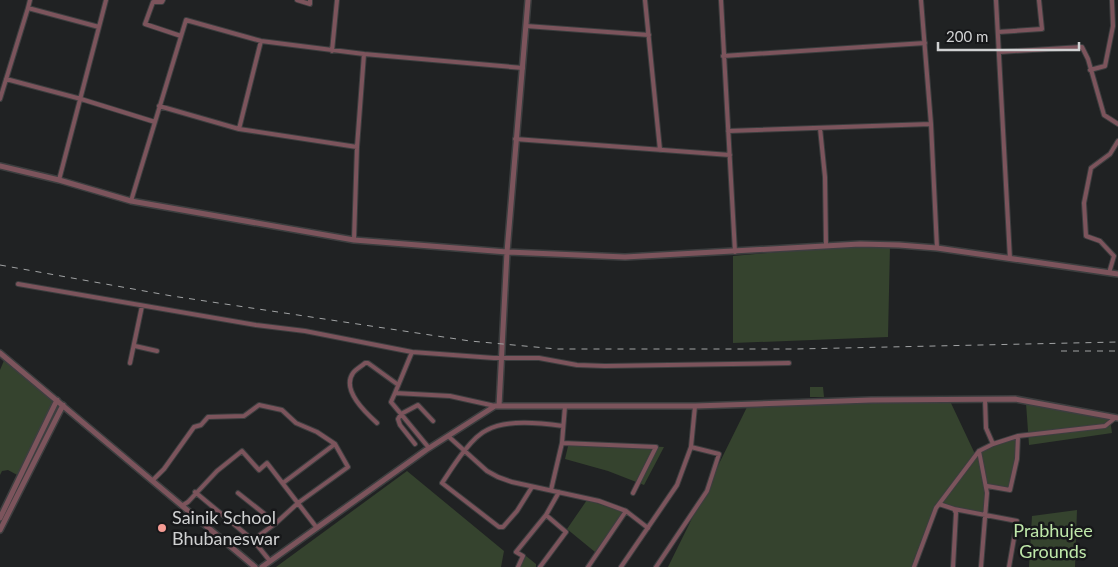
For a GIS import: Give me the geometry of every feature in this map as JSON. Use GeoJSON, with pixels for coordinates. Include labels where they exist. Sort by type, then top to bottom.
{"type":"FeatureCollection","features":[{"type":"Feature","properties":{"kind":"street"},"geometry":{"type":"LineString","coordinates":[[0,99],[30,0]]}},
{"type":"Feature","properties":{"kind":"street"},"geometry":{"type":"LineString","coordinates":[[59,180],[106,0]]}},
{"type":"Feature","properties":{"kind":"street"},"geometry":{"type":"LineString","coordinates":[[163,0],[162,2],[153,2],[145,24],[181,36]]}},
{"type":"Feature","properties":{"kind":"street"},"geometry":{"type":"LineString","coordinates":[[297,0],[310,4],[310,0]]}},
{"type":"Feature","properties":{"kind":"street"},"geometry":{"type":"LineString","coordinates":[[332,51],[337,0]]}},
{"type":"Feature","properties":{"kind":"street"},"geometry":{"type":"LineString","coordinates":[[497,406],[503,358],[507,252],[515,139],[528,0]]}},
{"type":"Feature","properties":{"kind":"street"},"geometry":{"type":"LineString","coordinates":[[645,0],[660,150]]}},
{"type":"Feature","properties":{"kind":"street"},"geometry":{"type":"LineString","coordinates":[[721,0],[736,252]]}},
{"type":"Feature","properties":{"kind":"street"},"geometry":{"type":"LineString","coordinates":[[921,0],[937,248]]}},
{"type":"Feature","properties":{"kind":"street"},"geometry":{"type":"LineString","coordinates":[[996,0],[1010,259]]}},
{"type":"Feature","properties":{"kind":"street"},"geometry":{"type":"LineString","coordinates":[[998,32],[1042,29],[1039,0]]}},
{"type":"Feature","properties":{"kind":"street"},"geometry":{"type":"LineString","coordinates":[[1090,70],[1106,66],[1113,26],[1112,0]]}},
{"type":"Feature","properties":{"kind":"street"},"geometry":{"type":"LineString","coordinates":[[28,8],[99,28]]}},
{"type":"Feature","properties":{"kind":"street"},"geometry":{"type":"LineString","coordinates":[[131,201],[186,20],[261,41],[332,51],[523,68]]}},
{"type":"Feature","properties":{"kind":"street"},"geometry":{"type":"LineString","coordinates":[[526,26],[649,35]]}},
{"type":"Feature","properties":{"kind":"street"},"geometry":{"type":"LineString","coordinates":[[239,129],[261,41]]}},
{"type":"Feature","properties":{"kind":"street"},"geometry":{"type":"LineString","coordinates":[[723,56],[925,43]]}},
{"type":"Feature","properties":{"kind":"street"},"geometry":{"type":"LineString","coordinates":[[999,52],[1082,46],[1104,116],[1118,124]]}},
{"type":"Feature","properties":{"kind":"street"},"geometry":{"type":"LineString","coordinates":[[354,240],[357,147],[364,54]]}},
{"type":"Feature","properties":{"kind":"street"},"geometry":{"type":"LineString","coordinates":[[6,79],[81,98],[155,122]]}},
{"type":"Feature","properties":{"kind":"street"},"geometry":{"type":"LineString","coordinates":[[159,106],[239,129],[357,147]]}},
{"type":"Feature","properties":{"kind":"street"},"geometry":{"type":"LineString","coordinates":[[728,131],[930,124]]}},
{"type":"Feature","properties":{"kind":"street"},"geometry":{"type":"LineString","coordinates":[[820,128],[825,177],[826,246]]}},
{"type":"Feature","properties":{"kind":"street"},"geometry":{"type":"LineString","coordinates":[[515,139],[730,155]]}},
{"type":"Feature","properties":{"kind":"street"},"geometry":{"type":"LineString","coordinates":[[1109,273],[1114,256],[1100,241],[1086,236],[1084,203],[1091,168],[1110,154],[1118,142]]}},
{"type":"Feature","properties":{"kind":"street"},"geometry":{"type":"LineString","coordinates":[[0,166],[59,180],[131,201],[354,240],[507,252],[625,257],[860,244],[937,248],[1118,274]]}},
{"type":"Feature","properties":{"kind":"street"},"geometry":{"type":"LineString","coordinates":[[18,284],[142,306],[305,331],[412,352],[503,358],[539,358],[577,365],[605,366],[789,363]]}},
{"type":"Feature","properties":{"kind":"street"},"geometry":{"type":"LineString","coordinates":[[130,362],[135,346],[142,306]]}},
{"type":"Feature","properties":{"kind":"street"},"geometry":{"type":"LineString","coordinates":[[135,346],[157,351]]}},
{"type":"Feature","properties":{"kind":"street"},"geometry":{"type":"LineString","coordinates":[[412,352],[391,402],[429,448]]}},
{"type":"Feature","properties":{"kind":"street"},"geometry":{"type":"LineString","coordinates":[[0,353],[255,567]]}},
{"type":"Feature","properties":{"kind":"street"},"geometry":{"type":"LineString","coordinates":[[377,423],[356,401],[350,382],[354,372],[365,362],[397,384]]}},
{"type":"Feature","properties":{"kind":"street"},"geometry":{"type":"LineString","coordinates":[[395,393],[450,396],[497,406],[695,406],[871,400],[1015,399],[1117,418]]}},
{"type":"Feature","properties":{"kind":"street"},"geometry":{"type":"LineString","coordinates":[[418,395],[418,405],[433,420]]}},
{"type":"Feature","properties":{"kind":"street"},"geometry":{"type":"LineString","coordinates":[[985,399],[986,428],[993,444]]}},
{"type":"Feature","properties":{"kind":"street"},"geometry":{"type":"LineString","coordinates":[[0,518],[57,400]]}},
{"type":"Feature","properties":{"kind":"street"},"geometry":{"type":"LineString","coordinates":[[0,530],[63,405]]}},
{"type":"Feature","properties":{"kind":"street"},"geometry":{"type":"LineString","coordinates":[[153,480],[164,469],[194,427],[201,425],[208,418],[244,416],[259,405],[282,410],[296,423],[317,432],[335,444],[348,467],[298,503],[254,540]]}},
{"type":"Feature","properties":{"kind":"street"},"geometry":{"type":"LineString","coordinates":[[415,444],[400,424],[398,418],[418,405]]}},
{"type":"Feature","properties":{"kind":"street"},"geometry":{"type":"LineString","coordinates":[[262,567],[429,448],[497,406]]}},
{"type":"Feature","properties":{"kind":"street"},"geometry":{"type":"LineString","coordinates":[[551,490],[562,443],[564,406]]}},
{"type":"Feature","properties":{"kind":"street"},"geometry":{"type":"LineString","coordinates":[[629,567],[622,565],[676,485],[691,447],[695,406]]}},
{"type":"Feature","properties":{"kind":"street"},"geometry":{"type":"LineString","coordinates":[[914,567],[939,504],[979,452],[993,444],[1018,436],[1105,426],[1117,418]]}},
{"type":"Feature","properties":{"kind":"street"},"geometry":{"type":"LineString","coordinates":[[532,487],[517,511],[503,527],[499,527],[442,483],[476,437],[486,430],[500,425],[548,424],[563,426]]}},
{"type":"Feature","properties":{"kind":"street"},"geometry":{"type":"LineString","coordinates":[[448,436],[498,477],[532,487],[599,501],[626,511],[648,528]]}},
{"type":"Feature","properties":{"kind":"street"},"geometry":{"type":"LineString","coordinates":[[987,486],[1010,490],[1018,436]]}},
{"type":"Feature","properties":{"kind":"street"},"geometry":{"type":"LineString","coordinates":[[562,443],[656,448],[633,493]]}},
{"type":"Feature","properties":{"kind":"street"},"geometry":{"type":"LineString","coordinates":[[283,483],[335,444]]}},
{"type":"Feature","properties":{"kind":"street"},"geometry":{"type":"LineString","coordinates":[[656,567],[707,491],[720,454],[691,447]]}},
{"type":"Feature","properties":{"kind":"street"},"geometry":{"type":"LineString","coordinates":[[183,505],[229,460],[242,451],[259,470],[267,463],[317,528]]}},
{"type":"Feature","properties":{"kind":"street"},"geometry":{"type":"LineString","coordinates":[[979,452],[987,486],[981,567]]}},
{"type":"Feature","properties":{"kind":"street"},"geometry":{"type":"LineString","coordinates":[[195,492],[254,540],[270,561]]}},
{"type":"Feature","properties":{"kind":"street"},"geometry":{"type":"LineString","coordinates":[[518,567],[523,556],[516,552],[546,516],[559,492]]}},
{"type":"Feature","properties":{"kind":"street"},"geometry":{"type":"LineString","coordinates":[[238,493],[276,523]]}},
{"type":"Feature","properties":{"kind":"street"},"geometry":{"type":"LineString","coordinates":[[939,504],[954,509],[1016,521],[1009,567]]}},
{"type":"Feature","properties":{"kind":"street"},"geometry":{"type":"LineString","coordinates":[[954,509],[956,513],[954,567]]}},
{"type":"Feature","properties":{"kind":"street"},"geometry":{"type":"LineString","coordinates":[[588,567],[626,511]]}},
{"type":"Feature","properties":{"kind":"street"},"geometry":{"type":"LineString","coordinates":[[540,567],[566,532],[546,516]]}},
{"type":"Feature","properties":{"kind":"green space"},"geometry":{"type":"Polygon","coordinates":[[[856,245],[890,246],[888,337],[733,343],[733,256],[856,245]]]}},
{"type":"Feature","properties":{"kind":"green space"},"geometry":{"type":"Polygon","coordinates":[[[5,358],[57,404],[21,477],[8,470],[2,471],[0,475],[0,370],[5,358]]]}},
{"type":"Feature","properties":{"kind":"green space"},"geometry":{"type":"Polygon","coordinates":[[[810,387],[823,387],[824,397],[810,397],[810,387]]]}},
{"type":"Feature","properties":{"kind":"green space"},"geometry":{"type":"Polygon","coordinates":[[[950,401],[975,454],[995,442],[1017,436],[1016,459],[1010,490],[986,486],[985,513],[939,504],[913,567],[668,567],[748,405],[950,401]]]}},
{"type":"Feature","properties":{"kind":"green space"},"geometry":{"type":"Polygon","coordinates":[[[1026,403],[1110,419],[1112,433],[1029,445],[1026,403]]]}},
{"type":"Feature","properties":{"kind":"green space"},"geometry":{"type":"Polygon","coordinates":[[[569,442],[664,447],[644,485],[608,471],[565,459],[569,442]]]}},
{"type":"Feature","properties":{"kind":"green space"},"geometry":{"type":"Polygon","coordinates":[[[407,471],[504,551],[501,567],[276,567],[407,471]]]}},
{"type":"Feature","properties":{"kind":"green space"},"geometry":{"type":"Polygon","coordinates":[[[587,500],[624,512],[595,552],[567,529],[587,500]]]}},
{"type":"Feature","properties":{"kind":"green space","name":"Prabhujee Grounds"},"geometry":{"type":"Polygon","coordinates":[[[1077,510],[1075,567],[1029,567],[1032,516],[1077,510]]]}},
{"type":"Feature","properties":{"kind":"green space"},"geometry":{"type":"Polygon","coordinates":[[[526,556],[536,564],[536,567],[520,567],[526,556]]]}},
{"type":"Feature","properties":{"kind":"railway"},"geometry":{"type":"LineString","coordinates":[[0,265],[172,296],[470,341],[557,349],[797,349],[1118,342]]}},
{"type":"Feature","properties":{"kind":"railway"},"geometry":{"type":"LineString","coordinates":[[1061,351],[1118,351]]}},
{"type":"Feature","properties":{"kind":"place","name":"Sainik School Bhubaneswar"},"geometry":{"type":"Point","coordinates":[162,528]}}]}
